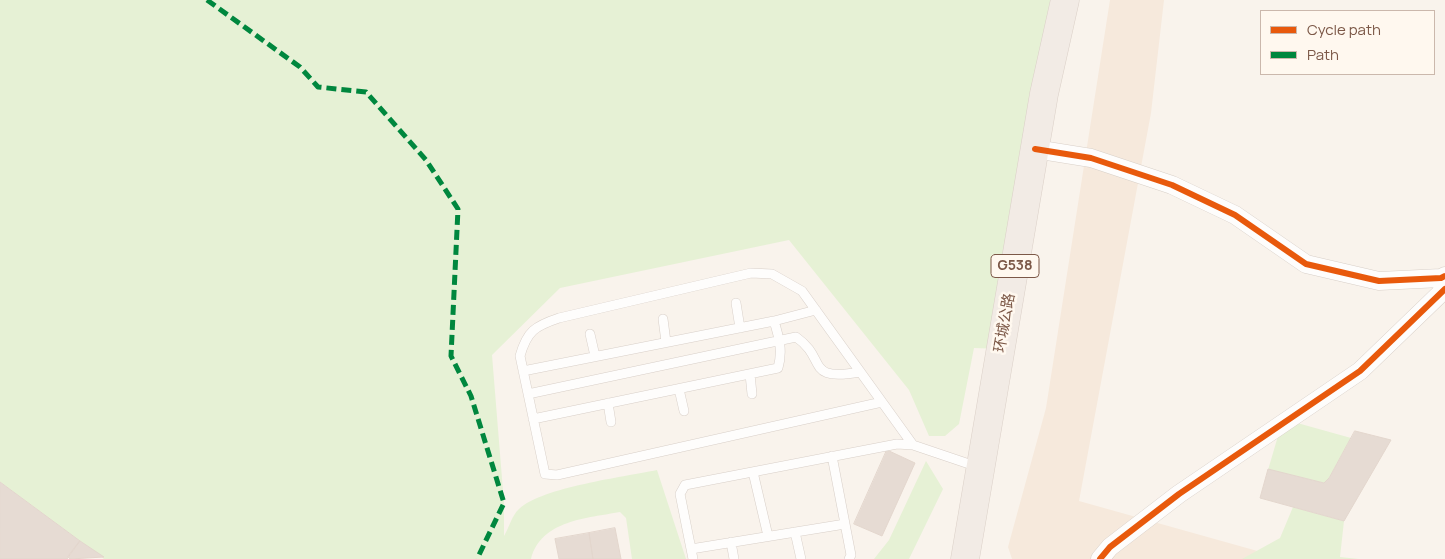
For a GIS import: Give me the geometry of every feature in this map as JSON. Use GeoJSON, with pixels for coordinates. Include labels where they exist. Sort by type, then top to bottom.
{"type":"FeatureCollection","features":[{"type":"Feature","properties":{"kind":"highway","name":"环城公路"},"geometry":{"type":"LineString","coordinates":[[965,559],[1035,149],[1065,0]]}},
{"type":"Feature","properties":{"kind":"highway"},"geometry":{"type":"LineString","coordinates":[[969,532],[984,559]]}},
{"type":"Feature","properties":{"kind":"street"},"geometry":{"type":"LineString","coordinates":[[1035,149],[1091,158],[1172,185],[1235,215],[1306,264],[1379,281],[1441,278],[1445,276]]}},
{"type":"Feature","properties":{"kind":"street"},"geometry":{"type":"LineString","coordinates":[[1100,559],[1110,547],[1179,494],[1360,371],[1445,289]]}},
{"type":"Feature","properties":{"kind":"lane"},"geometry":{"type":"LineString","coordinates":[[882,402],[557,475],[545,474],[520,356],[524,340],[538,325],[751,273],[772,274],[786,280],[802,291],[913,445]]}},
{"type":"Feature","properties":{"kind":"lane"},"geometry":{"type":"LineString","coordinates":[[736,303],[740,328]]}},
{"type":"Feature","properties":{"kind":"lane"},"geometry":{"type":"LineString","coordinates":[[523,371],[774,321],[816,310]]}},
{"type":"Feature","properties":{"kind":"lane"},"geometry":{"type":"LineString","coordinates":[[663,319],[666,342]]}},
{"type":"Feature","properties":{"kind":"lane"},"geometry":{"type":"LineString","coordinates":[[533,419],[778,368],[782,357],[780,341],[774,321]]}},
{"type":"Feature","properties":{"kind":"lane"},"geometry":{"type":"LineString","coordinates":[[590,334],[595,356]]}},
{"type":"Feature","properties":{"kind":"lane"},"geometry":{"type":"LineString","coordinates":[[528,394],[796,337],[809,347],[815,364],[827,373],[842,375],[860,372]]}},
{"type":"Feature","properties":{"kind":"lane"},"geometry":{"type":"LineString","coordinates":[[750,374],[752,394]]}},
{"type":"Feature","properties":{"kind":"lane"},"geometry":{"type":"LineString","coordinates":[[679,389],[684,410]]}},
{"type":"Feature","properties":{"kind":"lane"},"geometry":{"type":"LineString","coordinates":[[608,403],[611,422]]}},
{"type":"Feature","properties":{"kind":"lane"},"geometry":{"type":"LineString","coordinates":[[693,559],[680,494],[685,485],[897,444],[913,445],[980,468]]}},
{"type":"Feature","properties":{"kind":"lane"},"geometry":{"type":"LineString","coordinates":[[832,456],[851,555],[849,559]]}},
{"type":"Feature","properties":{"kind":"lane"},"geometry":{"type":"LineString","coordinates":[[754,472],[768,536]]}},
{"type":"Feature","properties":{"kind":"lane"},"geometry":{"type":"LineString","coordinates":[[691,549],[845,524]]}},
{"type":"Feature","properties":{"kind":"lane"},"geometry":{"type":"LineString","coordinates":[[795,532],[801,559]]}},
{"type":"Feature","properties":{"kind":"lane"},"geometry":{"type":"LineString","coordinates":[[731,542],[734,559]]}},
{"type":"Feature","properties":{"kind":"shaded area"},"geometry":{"type":"Polygon","coordinates":[[[1110,0],[1164,0],[1151,113],[1079,501],[1286,559],[1012,559],[1008,547],[1046,408],[1110,0]]]}},
{"type":"Feature","properties":{"kind":"green space"},"geometry":{"type":"Polygon","coordinates":[[[0,0],[1065,0],[1001,349],[974,348],[959,424],[945,436],[929,436],[909,390],[789,240],[560,288],[492,355],[504,503],[504,536],[512,518],[519,509],[530,501],[585,484],[657,470],[686,559],[632,559],[626,518],[620,512],[580,519],[555,529],[536,546],[531,559],[104,559],[0,482],[0,0]]]}},
{"type":"Feature","properties":{"kind":"green space"},"geometry":{"type":"Polygon","coordinates":[[[1283,419],[1351,438],[1329,478],[1324,483],[1268,470],[1283,419]]]}},
{"type":"Feature","properties":{"kind":"green space"},"geometry":{"type":"Polygon","coordinates":[[[926,461],[943,489],[909,559],[874,559],[889,540],[926,461]]]}},
{"type":"Feature","properties":{"kind":"green space"},"geometry":{"type":"Polygon","coordinates":[[[1293,507],[1344,521],[1340,557],[1359,559],[1242,559],[1280,538],[1293,507]]]}},
{"type":"Feature","properties":{"kind":"building"},"geometry":{"type":"Polygon","coordinates":[[[1355,431],[1391,440],[1344,521],[1260,498],[1268,469],[1324,483],[1329,478],[1355,431]]]}},
{"type":"Feature","properties":{"kind":"building"},"geometry":{"type":"Polygon","coordinates":[[[887,450],[915,463],[882,536],[854,524],[887,450]]]}},
{"type":"Feature","properties":{"kind":"building"},"geometry":{"type":"Polygon","coordinates":[[[0,482],[80,541],[67,559],[0,559],[0,482]]]}},
{"type":"Feature","properties":{"kind":"building"},"geometry":{"type":"Polygon","coordinates":[[[615,528],[621,559],[593,559],[589,533],[615,528]]]}},
{"type":"Feature","properties":{"kind":"building"},"geometry":{"type":"Polygon","coordinates":[[[589,533],[593,559],[559,559],[555,539],[589,533]]]}},
{"type":"Feature","properties":{"kind":"building"},"geometry":{"type":"Polygon","coordinates":[[[80,541],[104,557],[70,559],[68,557],[80,541]]]}},
{"type":"Feature","properties":{"kind":"marked path"},"geometry":{"type":"LineString","coordinates":[[207,0],[300,67],[318,87],[366,92],[426,160],[458,209],[451,356],[471,396],[504,503],[477,559]]}},
{"type":"Feature","properties":{"kind":"cycle path"},"geometry":{"type":"LineString","coordinates":[[1035,149],[1091,158],[1172,185],[1235,215],[1306,264],[1379,281],[1441,278],[1445,276]]}},
{"type":"Feature","properties":{"kind":"cycle path"},"geometry":{"type":"LineString","coordinates":[[1100,559],[1110,547],[1179,494],[1360,371],[1445,289]]}}]}
